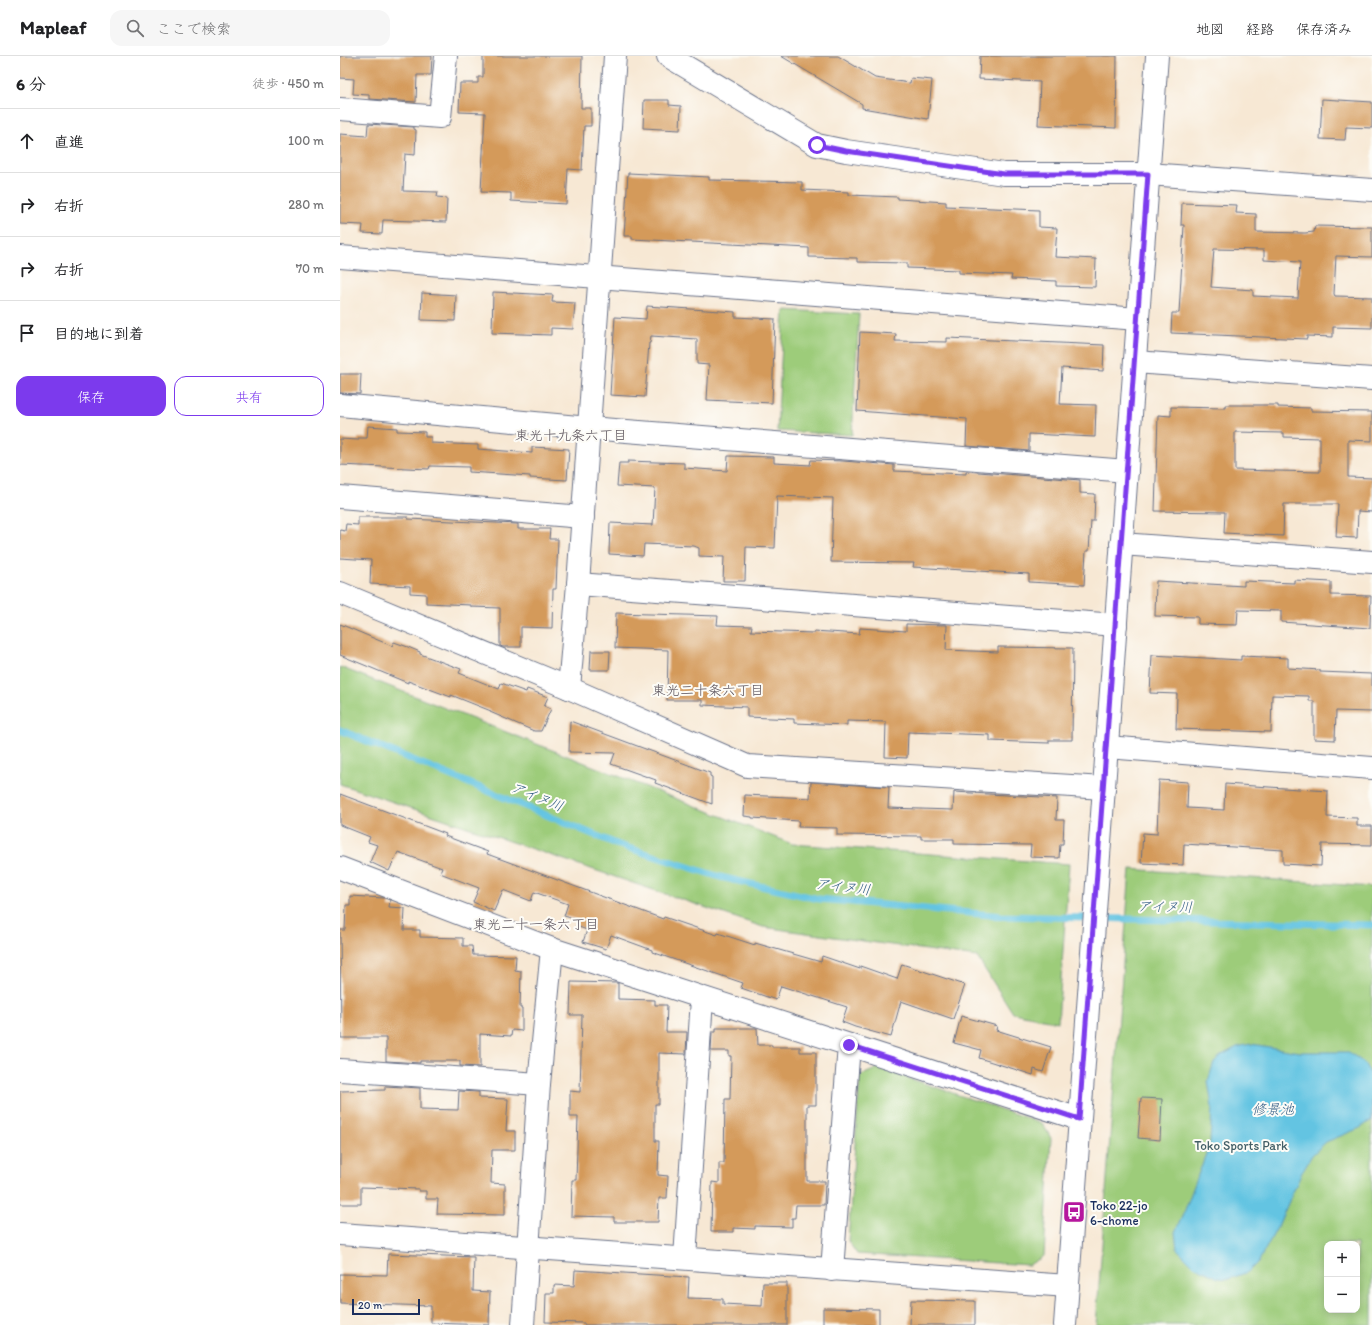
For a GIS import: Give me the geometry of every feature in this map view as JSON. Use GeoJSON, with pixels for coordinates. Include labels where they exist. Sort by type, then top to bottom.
{"type":"FeatureCollection","features":[{"type":"Feature","properties":{"kind":"street"},"geometry":{"type":"LineString","coordinates":[[340,109],[440,117],[446,56]]}},
{"type":"Feature","properties":{"kind":"street"},"geometry":{"type":"LineString","coordinates":[[568,688],[578,584],[598,278],[615,56]]}},
{"type":"Feature","properties":{"kind":"street"},"geometry":{"type":"LineString","coordinates":[[668,56],[817,145],[846,151],[1004,174],[1148,174],[1372,190]]}},
{"type":"Feature","properties":{"kind":"street"},"geometry":{"type":"LineString","coordinates":[[1066,1325],[1079,1119],[1157,56]]}},
{"type":"Feature","properties":{"kind":"street"},"geometry":{"type":"LineString","coordinates":[[340,257],[1138,319]]}},
{"type":"Feature","properties":{"kind":"street"},"geometry":{"type":"LineString","coordinates":[[1135,362],[1372,380]]}},
{"type":"Feature","properties":{"kind":"street"},"geometry":{"type":"LineString","coordinates":[[340,406],[589,428],[1127,471]]}},
{"type":"Feature","properties":{"kind":"street"},"geometry":{"type":"LineString","coordinates":[[340,497],[582,517]]}},
{"type":"Feature","properties":{"kind":"street"},"geometry":{"type":"LineString","coordinates":[[1122,544],[1372,562]]}},
{"type":"Feature","properties":{"kind":"street"},"geometry":{"type":"LineString","coordinates":[[578,584],[1116,624]]}},
{"type":"Feature","properties":{"kind":"street"},"geometry":{"type":"LineString","coordinates":[[340,593],[568,688],[747,766],[1104,788]]}},
{"type":"Feature","properties":{"kind":"street"},"geometry":{"type":"LineString","coordinates":[[1107,747],[1372,768]]}},
{"type":"Feature","properties":{"kind":"street"},"geometry":{"type":"LineString","coordinates":[[340,868],[552,949],[702,999],[1079,1119]]}},
{"type":"Feature","properties":{"kind":"street"},"geometry":{"type":"LineString","coordinates":[[523,1325],[539,1084],[552,949]]}},
{"type":"Feature","properties":{"kind":"street"},"geometry":{"type":"LineString","coordinates":[[685,1258],[702,999]]}},
{"type":"Feature","properties":{"kind":"street"},"geometry":{"type":"LineString","coordinates":[[832,1270],[849,1045]]}},
{"type":"Feature","properties":{"kind":"street"},"geometry":{"type":"LineString","coordinates":[[340,1070],[539,1084]]}},
{"type":"Feature","properties":{"kind":"street"},"geometry":{"type":"LineString","coordinates":[[340,1234],[1068,1286]]}},
{"type":"Feature","properties":{"kind":"green space"},"geometry":{"type":"Polygon","coordinates":[[[784,310],[859,314],[852,435],[777,431],[784,310]]]}},
{"type":"Feature","properties":{"kind":"green space"},"geometry":{"type":"Polygon","coordinates":[[[340,667],[792,844],[1069,864],[1058,1022],[1013,1013],[977,957],[763,927],[340,784],[340,667]]]}},
{"type":"Feature","properties":{"kind":"green space","name":"Toko Sports Park"},"geometry":{"type":"Polygon","coordinates":[[[1130,869],[1372,887],[1372,1325],[1096,1325],[1130,869]]]}},
{"type":"Feature","properties":{"kind":"green space"},"geometry":{"type":"Polygon","coordinates":[[[878,1068],[1042,1123],[1051,1138],[1044,1256],[1029,1265],[857,1254],[848,1241],[860,1076],[878,1068]]]}},
{"type":"Feature","properties":{"kind":"water","name":"修景池"},"geometry":{"type":"Polygon","coordinates":[[[1251,1044],[1300,1052],[1349,1052],[1364,1063],[1372,1076],[1372,1120],[1360,1128],[1326,1142],[1312,1155],[1303,1170],[1278,1226],[1259,1261],[1248,1272],[1229,1279],[1218,1278],[1194,1266],[1177,1249],[1175,1232],[1185,1210],[1210,1143],[1212,1107],[1208,1081],[1214,1062],[1222,1055],[1237,1047],[1251,1044]]]}},
{"type":"Feature","properties":{"kind":"building"},"geometry":{"type":"Polygon","coordinates":[[[340,56],[432,56],[431,75],[417,75],[416,102],[369,99],[369,95],[353,94],[354,79],[340,78],[340,56]]]}},
{"type":"Feature","properties":{"kind":"building"},"geometry":{"type":"Polygon","coordinates":[[[483,56],[582,56],[581,108],[591,108],[591,126],[584,126],[582,170],[568,169],[566,204],[511,201],[511,193],[481,192],[485,113],[459,112],[460,83],[478,83],[478,77],[483,77],[483,56]]]}},
{"type":"Feature","properties":{"kind":"building"},"geometry":{"type":"Polygon","coordinates":[[[781,56],[838,56],[875,78],[910,83],[911,78],[932,80],[928,119],[862,108],[862,104],[781,56]]]}},
{"type":"Feature","properties":{"kind":"building"},"geometry":{"type":"Polygon","coordinates":[[[980,56],[1117,56],[1116,128],[1038,125],[1040,82],[979,79],[980,56]]]}},
{"type":"Feature","properties":{"kind":"building"},"geometry":{"type":"Polygon","coordinates":[[[1322,99],[1372,102],[1372,128],[1346,127],[1345,140],[1320,139],[1322,99]]]}},
{"type":"Feature","properties":{"kind":"building"},"geometry":{"type":"Polygon","coordinates":[[[644,100],[669,100],[669,105],[681,106],[680,130],[643,128],[644,100]]]}},
{"type":"Feature","properties":{"kind":"building"},"geometry":{"type":"Polygon","coordinates":[[[368,124],[414,127],[416,130],[415,155],[405,154],[403,191],[438,192],[437,197],[447,198],[446,222],[383,220],[382,234],[362,233],[363,225],[340,224],[340,134],[367,136],[368,124]]]}},
{"type":"Feature","properties":{"kind":"building"},"geometry":{"type":"Polygon","coordinates":[[[628,173],[709,177],[709,180],[802,182],[802,190],[849,192],[849,195],[898,197],[898,199],[946,202],[946,206],[1039,210],[1039,227],[1057,228],[1055,257],[1096,259],[1095,287],[1056,286],[1056,281],[1011,279],[1012,275],[959,273],[959,270],[907,268],[907,263],[857,262],[857,258],[809,257],[809,248],[632,239],[632,236],[624,236],[628,173]]]}},
{"type":"Feature","properties":{"kind":"building"},"geometry":{"type":"Polygon","coordinates":[[[1182,203],[1237,205],[1236,213],[1256,214],[1256,232],[1305,233],[1314,232],[1315,226],[1372,227],[1372,257],[1336,256],[1334,294],[1335,296],[1372,297],[1372,328],[1333,327],[1333,337],[1307,336],[1307,339],[1171,333],[1172,313],[1179,313],[1184,225],[1181,225],[1182,203]],[[1214,249],[1211,287],[1253,290],[1253,296],[1298,298],[1300,262],[1264,260],[1264,250],[1214,249]]]}},
{"type":"Feature","properties":{"kind":"building"},"geometry":{"type":"Polygon","coordinates":[[[493,292],[553,295],[552,302],[575,303],[573,329],[551,328],[551,335],[492,333],[493,292]]]}},
{"type":"Feature","properties":{"kind":"building"},"geometry":{"type":"Polygon","coordinates":[[[422,293],[456,295],[455,321],[421,320],[422,293]]]}},
{"type":"Feature","properties":{"kind":"building"},"geometry":{"type":"Polygon","coordinates":[[[647,306],[735,312],[735,317],[775,319],[772,403],[707,400],[709,365],[697,364],[697,339],[651,336],[649,343],[645,397],[610,395],[615,317],[646,319],[647,306]]]}},
{"type":"Feature","properties":{"kind":"building"},"geometry":{"type":"Polygon","coordinates":[[[860,332],[896,334],[895,341],[947,342],[947,338],[1104,345],[1103,371],[1062,368],[1060,404],[1096,405],[1095,437],[1029,434],[1029,451],[966,446],[967,419],[857,411],[860,332]]]}},
{"type":"Feature","properties":{"kind":"building"},"geometry":{"type":"Polygon","coordinates":[[[340,374],[361,374],[360,394],[340,393],[340,374]]]}},
{"type":"Feature","properties":{"kind":"building"},"geometry":{"type":"Polygon","coordinates":[[[1225,405],[1278,405],[1278,407],[1311,408],[1311,411],[1372,412],[1372,441],[1348,440],[1348,477],[1372,478],[1372,512],[1358,511],[1357,538],[1336,537],[1338,504],[1284,504],[1283,536],[1224,533],[1225,512],[1155,511],[1158,415],[1171,416],[1171,407],[1225,408],[1225,405]],[[1235,432],[1235,470],[1320,472],[1320,438],[1284,437],[1284,433],[1235,432]]]}},
{"type":"Feature","properties":{"kind":"building"},"geometry":{"type":"Polygon","coordinates":[[[368,426],[397,428],[397,431],[425,432],[425,437],[431,437],[431,443],[478,445],[478,449],[532,453],[532,447],[569,449],[567,480],[469,472],[469,467],[430,466],[429,469],[340,465],[340,439],[358,440],[358,438],[367,438],[368,426]]]}},
{"type":"Feature","properties":{"kind":"building"},"geometry":{"type":"Polygon","coordinates":[[[728,456],[774,457],[774,463],[810,465],[811,460],[843,461],[894,465],[894,471],[966,474],[966,471],[1080,480],[1080,493],[1095,494],[1094,521],[1091,521],[1089,551],[1086,551],[1084,585],[1029,582],[1029,574],[913,567],[914,563],[831,562],[833,498],[777,496],[775,548],[746,547],[745,581],[723,581],[724,557],[699,556],[699,548],[694,546],[644,544],[643,556],[609,554],[610,523],[653,525],[655,488],[617,486],[619,463],[628,463],[628,461],[684,463],[684,468],[727,471],[728,456]]]}},
{"type":"Feature","properties":{"kind":"building"},"geometry":{"type":"Polygon","coordinates":[[[358,517],[408,517],[408,519],[518,524],[518,529],[550,529],[549,539],[558,539],[556,589],[553,589],[552,628],[521,627],[521,647],[503,647],[500,646],[500,608],[426,603],[426,594],[410,593],[410,586],[370,584],[371,560],[340,558],[340,530],[345,531],[346,524],[358,525],[358,517]]]}},
{"type":"Feature","properties":{"kind":"building"},"geometry":{"type":"Polygon","coordinates":[[[1294,580],[1331,582],[1331,595],[1371,596],[1370,628],[1281,622],[1281,611],[1238,610],[1237,625],[1198,624],[1198,617],[1155,616],[1156,581],[1244,586],[1244,581],[1294,583],[1294,580]]]}},
{"type":"Feature","properties":{"kind":"building"},"geometry":{"type":"Polygon","coordinates":[[[616,613],[718,616],[717,625],[752,626],[751,631],[814,633],[814,631],[859,634],[860,628],[906,631],[906,624],[947,625],[946,650],[998,652],[998,647],[1073,648],[1072,740],[1049,740],[1049,743],[990,741],[990,735],[908,732],[907,758],[885,757],[886,722],[847,721],[847,725],[794,723],[794,719],[747,717],[747,707],[702,705],[702,700],[667,700],[668,650],[615,648],[616,613]]]}},
{"type":"Feature","properties":{"kind":"building"},"geometry":{"type":"Polygon","coordinates":[[[340,624],[392,646],[394,642],[408,647],[420,652],[420,654],[461,669],[459,673],[499,689],[501,683],[526,692],[527,689],[548,697],[544,706],[551,709],[541,731],[534,731],[490,712],[491,711],[451,695],[451,697],[408,681],[408,683],[340,655],[340,624]]]}},
{"type":"Feature","properties":{"kind":"building"},"geometry":{"type":"Polygon","coordinates":[[[591,651],[610,651],[609,670],[590,670],[591,651]]]}},
{"type":"Feature","properties":{"kind":"building"},"geometry":{"type":"Polygon","coordinates":[[[1152,655],[1241,660],[1241,656],[1288,658],[1288,668],[1320,670],[1320,672],[1372,674],[1372,712],[1336,711],[1335,740],[1314,739],[1314,701],[1309,701],[1309,696],[1272,695],[1271,732],[1176,729],[1177,694],[1150,693],[1152,655]]]}},
{"type":"Feature","properties":{"kind":"building"},"geometry":{"type":"Polygon","coordinates":[[[570,721],[710,773],[710,776],[712,777],[712,804],[655,783],[656,780],[611,764],[615,753],[569,752],[570,721]]]}},
{"type":"Feature","properties":{"kind":"building"},"geometry":{"type":"Polygon","coordinates":[[[1159,780],[1188,782],[1187,808],[1224,810],[1225,784],[1328,791],[1327,817],[1357,818],[1357,826],[1372,826],[1372,845],[1322,844],[1321,866],[1283,864],[1283,850],[1184,844],[1183,865],[1141,863],[1143,833],[1157,834],[1159,780]]]}},
{"type":"Feature","properties":{"kind":"building"},"geometry":{"type":"Polygon","coordinates":[[[811,782],[889,787],[888,808],[953,810],[954,792],[1057,798],[1056,820],[1064,820],[1063,844],[1060,844],[1059,858],[1030,857],[1031,845],[954,844],[954,839],[921,839],[921,836],[837,835],[837,828],[798,827],[799,821],[752,818],[744,816],[745,795],[810,798],[811,782]]]}},
{"type":"Feature","properties":{"kind":"building"},"geometry":{"type":"Polygon","coordinates":[[[340,794],[446,834],[445,836],[488,852],[487,854],[663,919],[664,917],[717,935],[718,933],[755,945],[755,943],[821,962],[822,956],[860,969],[860,966],[897,979],[902,964],[965,985],[953,1019],[901,1001],[891,1037],[855,1027],[842,1022],[847,1007],[781,986],[776,1000],[741,988],[743,983],[652,952],[652,950],[611,935],[606,949],[583,942],[587,930],[576,926],[578,920],[564,916],[568,904],[534,892],[531,901],[503,890],[494,911],[473,902],[479,888],[440,873],[442,868],[398,852],[389,871],[370,862],[377,845],[368,842],[370,837],[340,825],[340,794]]]}},
{"type":"Feature","properties":{"kind":"building"},"geometry":{"type":"Polygon","coordinates":[[[350,896],[384,898],[390,900],[389,907],[405,908],[404,930],[420,930],[420,937],[463,938],[463,946],[472,946],[473,955],[516,956],[515,970],[521,971],[520,1008],[522,1008],[522,1031],[512,1030],[511,1036],[480,1034],[480,1067],[460,1066],[460,1061],[420,1061],[420,1063],[386,1061],[386,1038],[341,1038],[340,930],[345,930],[346,905],[350,905],[350,896]]]}},
{"type":"Feature","properties":{"kind":"building"},"geometry":{"type":"Polygon","coordinates":[[[571,982],[618,983],[618,999],[655,1000],[655,1005],[667,1005],[666,1032],[687,1032],[686,1054],[659,1053],[659,1104],[655,1104],[655,1141],[659,1141],[658,1175],[668,1176],[667,1198],[659,1198],[658,1222],[614,1222],[614,1217],[571,1216],[572,1180],[576,1180],[578,1117],[570,1117],[570,1091],[580,1092],[582,1015],[570,1015],[571,982]]]}},
{"type":"Feature","properties":{"kind":"building"},"geometry":{"type":"Polygon","coordinates":[[[961,1016],[997,1026],[996,1030],[1051,1047],[1043,1072],[1034,1069],[1033,1075],[979,1058],[981,1050],[954,1043],[961,1016]]]}},
{"type":"Feature","properties":{"kind":"building"},"geometry":{"type":"Polygon","coordinates":[[[716,1028],[757,1028],[758,1045],[772,1045],[772,1047],[800,1047],[800,1052],[816,1052],[816,1105],[807,1105],[807,1181],[825,1181],[824,1205],[796,1205],[795,1218],[792,1218],[792,1227],[755,1226],[755,1229],[733,1228],[733,1232],[711,1232],[712,1182],[719,1183],[719,1163],[724,1163],[725,1099],[730,1099],[731,1056],[729,1056],[729,1051],[711,1051],[712,1032],[716,1032],[716,1028]]]}},
{"type":"Feature","properties":{"kind":"building"},"geometry":{"type":"Polygon","coordinates":[[[385,1086],[420,1088],[420,1109],[458,1110],[459,1091],[479,1092],[479,1098],[508,1099],[506,1131],[515,1131],[515,1150],[492,1150],[491,1183],[505,1184],[505,1215],[437,1214],[438,1199],[426,1199],[426,1191],[419,1191],[419,1189],[361,1187],[361,1204],[340,1204],[340,1091],[385,1090],[385,1086]]]}},
{"type":"Feature","properties":{"kind":"building"},"geometry":{"type":"Polygon","coordinates":[[[1141,1098],[1162,1099],[1160,1140],[1138,1138],[1141,1098]]]}},
{"type":"Feature","properties":{"kind":"building"},"geometry":{"type":"Polygon","coordinates":[[[388,1254],[474,1257],[473,1291],[490,1292],[489,1325],[431,1323],[431,1306],[340,1303],[340,1274],[387,1275],[388,1254]]]}},
{"type":"Feature","properties":{"kind":"building"},"geometry":{"type":"Polygon","coordinates":[[[575,1270],[689,1277],[688,1298],[723,1299],[723,1304],[762,1306],[763,1283],[787,1283],[787,1325],[584,1325],[584,1323],[545,1322],[546,1293],[554,1293],[554,1285],[574,1286],[575,1270]]]}},
{"type":"Feature","properties":{"kind":"building"},"geometry":{"type":"Polygon","coordinates":[[[911,1300],[975,1301],[975,1325],[910,1325],[911,1300]]]}},
{"type":"Feature","properties":{"kind":"building"},"geometry":{"type":"Polygon","coordinates":[[[823,1308],[879,1309],[879,1325],[823,1325],[823,1308]]]}},
{"type":"Feature","properties":{"kind":"waterway","name":"アイヌ川"},"geometry":{"type":"LineString","coordinates":[[340,730],[619,845],[720,877],[819,899],[1002,916],[1372,925]]}},
{"type":"Feature","properties":{"kind":"place","name":"Toko 22-jo 6-chome"},"geometry":{"type":"Point","coordinates":[1074,1212]}},
{"type":"Feature","properties":{"kind":"district","name":"東光十九条六丁目"},"geometry":{"type":"Point","coordinates":[571,435]}},
{"type":"Feature","properties":{"kind":"district","name":"東光二十条六丁目"},"geometry":{"type":"Point","coordinates":[708,690]}},
{"type":"Feature","properties":{"kind":"district","name":"東光二十一条六丁目"},"geometry":{"type":"Point","coordinates":[536,924]}},
{"type":"Feature","properties":{"kind":"route"},"geometry":{"type":"LineString","coordinates":[[817,145],[846,151],[1004,174],[1148,174],[1079,1119],[849,1045]]}}]}
